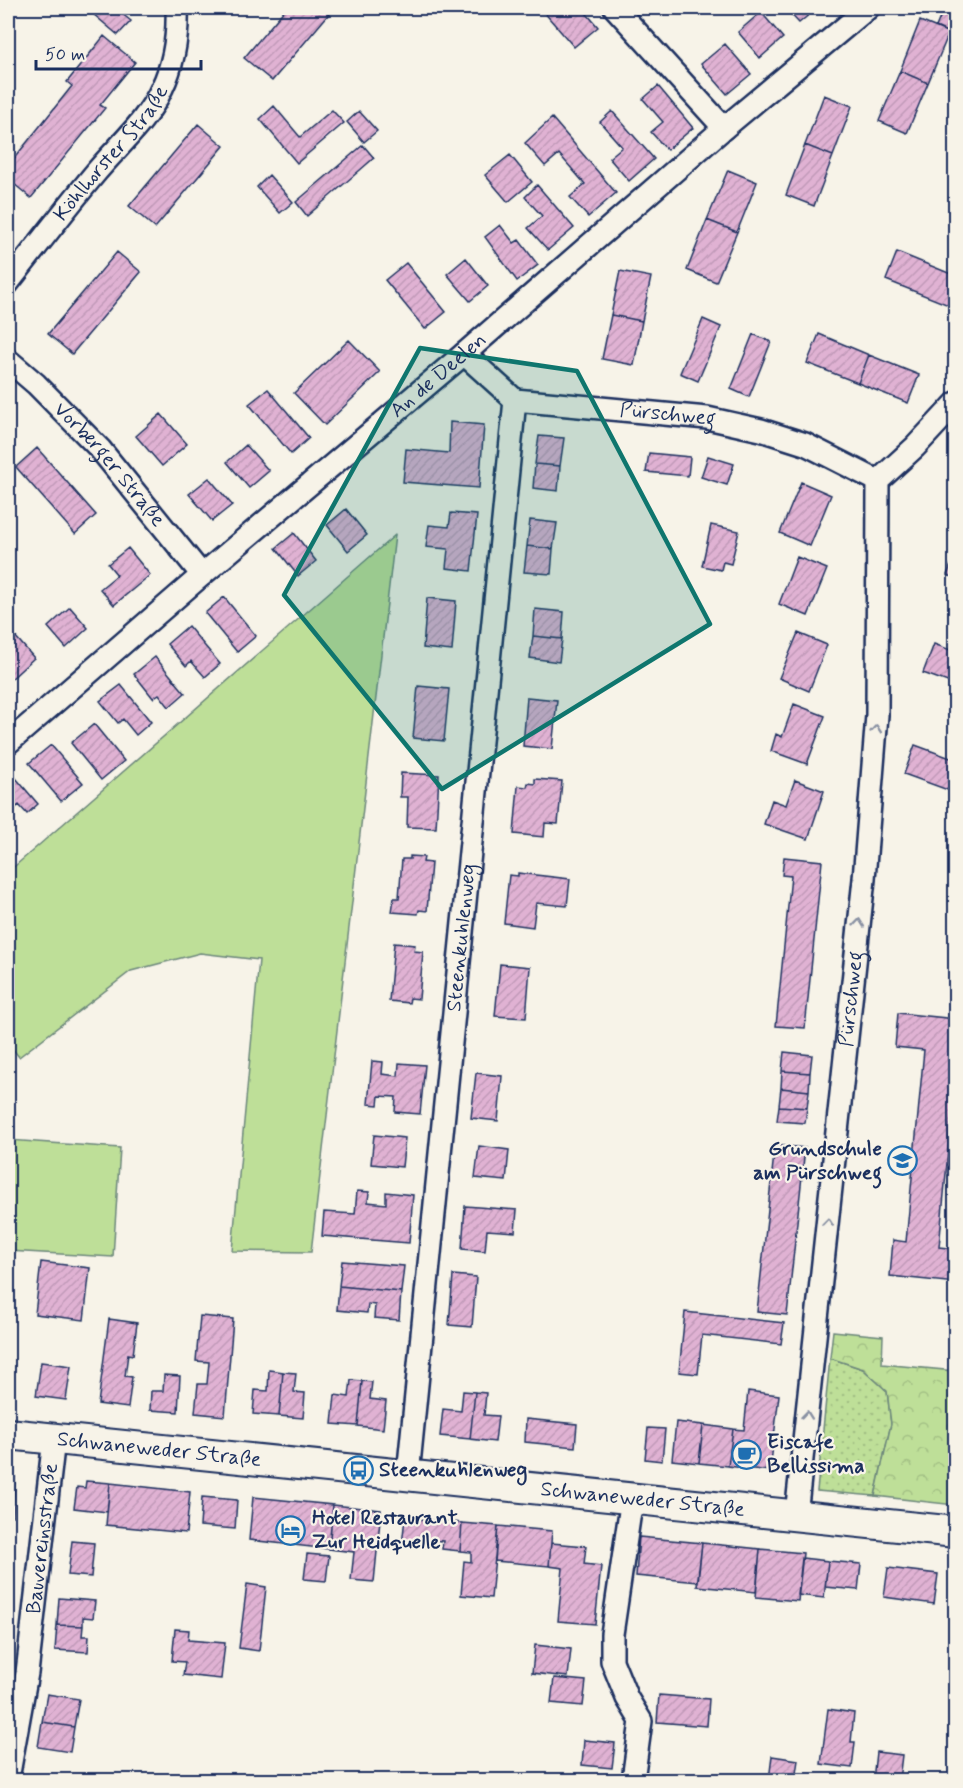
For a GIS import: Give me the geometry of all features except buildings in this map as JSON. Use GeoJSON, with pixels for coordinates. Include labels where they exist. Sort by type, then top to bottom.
{"type":"FeatureCollection","features":[{"type":"Feature","properties":{"kind":"main road","name":"Schwaneweder Straße"},"geometry":{"type":"LineString","coordinates":[[8,1434],[956,1532]]}},
{"type":"Feature","properties":{"kind":"street","name":"Köhlhorster Straße"},"geometry":{"type":"LineString","coordinates":[[8,283],[95,173],[149,110],[162,89],[173,60],[178,27],[177,8]]}},
{"type":"Feature","properties":{"kind":"street"},"geometry":{"type":"LineString","coordinates":[[615,8],[724,128]]}},
{"type":"Feature","properties":{"kind":"street","name":"An de Deelen"},"geometry":{"type":"LineString","coordinates":[[8,743],[202,575],[464,354],[724,128],[868,8]]}},
{"type":"Feature","properties":{"kind":"street"},"geometry":{"type":"LineString","coordinates":[[464,354],[515,400]]}},
{"type":"Feature","properties":{"kind":"street","name":"Vorberger Straße"},"geometry":{"type":"LineString","coordinates":[[8,360],[36,384],[100,448],[202,575]]}},
{"type":"Feature","properties":{"kind":"street","name":"Pürschweg"},"geometry":{"type":"LineString","coordinates":[[515,400],[707,418],[761,430],[805,444],[878,481],[877,715],[864,879],[796,1515]]}},
{"type":"Feature","properties":{"kind":"street","name":"Steenkuhlenweg"},"geometry":{"type":"LineString","coordinates":[[408,1475],[515,400]]}},
{"type":"Feature","properties":{"kind":"street"},"geometry":{"type":"LineString","coordinates":[[878,481],[956,404]]}},
{"type":"Feature","properties":{"kind":"street","name":"Bauvereinsstraße"},"geometry":{"type":"LineString","coordinates":[[8,1779],[27,1673],[54,1439]]}},
{"type":"Feature","properties":{"kind":"street"},"geometry":{"type":"LineString","coordinates":[[632,1498],[612,1636],[612,1661],[627,1698],[641,1721],[633,1780]]}},
{"type":"Feature","properties":{"kind":"highlighted area"},"geometry":{"type":"Polygon","coordinates":[[[420,348],[577,371],[710,624],[442,789],[284,595],[420,348]]]}},
{"type":"Feature","properties":{"kind":"green space"},"geometry":{"type":"Polygon","coordinates":[[[395,535],[311,1252],[232,1251],[259,960],[200,953],[131,971],[19,1057],[8,1043],[8,872],[395,535]]]}},
{"type":"Feature","properties":{"kind":"green space"},"geometry":{"type":"Polygon","coordinates":[[[8,1140],[120,1148],[113,1257],[8,1251],[8,1140]]]}},
{"type":"Feature","properties":{"kind":"green space"},"geometry":{"type":"Polygon","coordinates":[[[833,1331],[883,1336],[882,1364],[955,1371],[955,1505],[875,1496],[891,1424],[887,1391],[863,1369],[830,1358],[833,1331]]]}},
{"type":"Feature","properties":{"kind":"green space"},"geometry":{"type":"Polygon","coordinates":[[[830,1358],[863,1369],[887,1391],[891,1424],[875,1496],[817,1491],[830,1358]]]}},
{"type":"Feature","properties":{"kind":"place","name":"Grundschule am Pürschweg"},"geometry":{"type":"Point","coordinates":[903,1161]}},
{"type":"Feature","properties":{"kind":"place","name":"Eiscafe Bellissima"},"geometry":{"type":"Point","coordinates":[746,1454]}},
{"type":"Feature","properties":{"kind":"place","name":"Steenkuhlenweg"},"geometry":{"type":"Point","coordinates":[358,1470]}},
{"type":"Feature","properties":{"kind":"place","name":"Hotel Restaurant Zur Heidquelle"},"geometry":{"type":"Point","coordinates":[291,1530]}}]}
